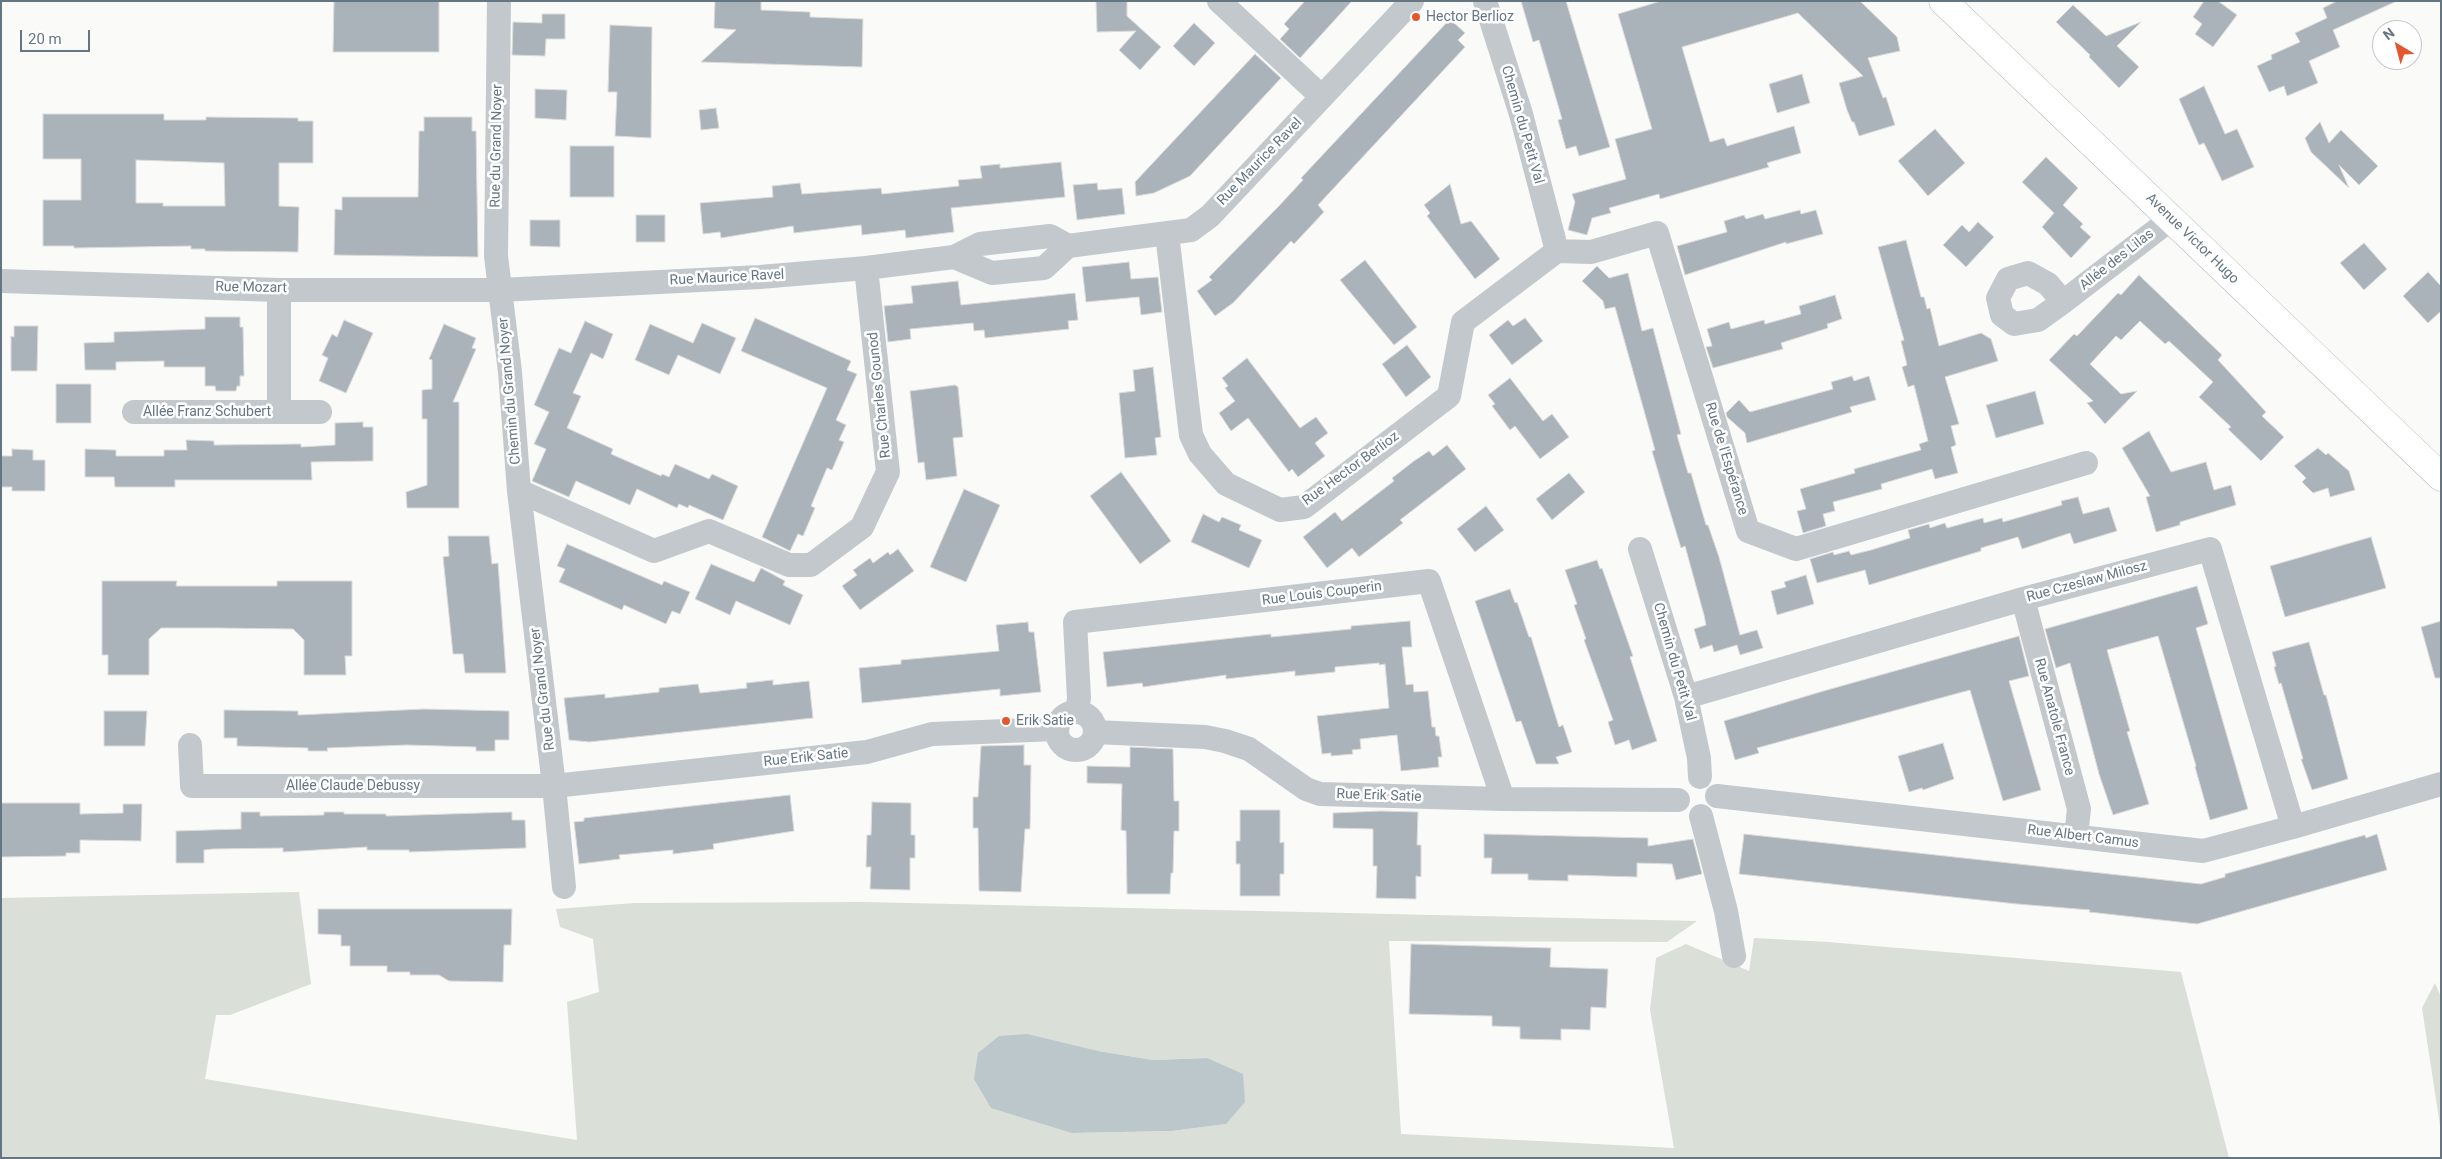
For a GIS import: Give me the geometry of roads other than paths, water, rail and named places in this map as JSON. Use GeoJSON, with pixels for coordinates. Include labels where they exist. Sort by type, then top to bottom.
{"type":"FeatureCollection","features":[{"type":"Feature","properties":{"kind":"main road","name":"Avenue Victor Hugo"},"geometry":{"type":"LineString","coordinates":[[1943,1],[2441,477]]}},
{"type":"Feature","properties":{"kind":"street","name":"Rue du Grand Noyer"},"geometry":{"type":"LineString","coordinates":[[499,1],[496,256],[500,290]]}},
{"type":"Feature","properties":{"kind":"street"},"geometry":{"type":"LineString","coordinates":[[1219,1],[1322,97]]}},
{"type":"Feature","properties":{"kind":"street","name":"Rue Maurice Ravel"},"geometry":{"type":"LineString","coordinates":[[500,290],[760,277],[866,268],[954,256],[980,244],[1050,236],[1068,246],[1191,230],[1210,216],[1412,1]]}},
{"type":"Feature","properties":{"kind":"street","name":"Chemin du Petit Val"},"geometry":{"type":"LineString","coordinates":[[1485,1],[1521,114],[1557,250]]}},
{"type":"Feature","properties":{"kind":"street","name":"Allée des Lilas"},"geometry":{"type":"LineString","coordinates":[[2063,302],[2171,218]]}},
{"type":"Feature","properties":{"kind":"street","name":"Rue de l'Espérance"},"geometry":{"type":"LineString","coordinates":[[1557,250],[1591,252],[1657,233],[1748,531],[1796,549],[2086,463]]}},
{"type":"Feature","properties":{"kind":"street","name":"Rue Hector Berlioz"},"geometry":{"type":"LineString","coordinates":[[1168,234],[1192,435],[1200,454],[1226,484],[1280,510],[1304,507],[1449,396],[1463,322],[1557,250]]}},
{"type":"Feature","properties":{"kind":"street"},"geometry":{"type":"LineString","coordinates":[[954,256],[992,273],[1044,268],[1068,246]]}},
{"type":"Feature","properties":{"kind":"street","name":"Rue Charles Gounod"},"geometry":{"type":"LineString","coordinates":[[519,491],[654,551],[710,531],[790,565],[811,565],[862,527],[888,472],[866,268]]}},
{"type":"Feature","properties":{"kind":"street","name":"Rue Mozart"},"geometry":{"type":"LineString","coordinates":[[1,281],[279,290],[500,290]]}},
{"type":"Feature","properties":{"kind":"street","name":"Allée Franz Schubert"},"geometry":{"type":"LineString","coordinates":[[279,290],[280,412]]}},
{"type":"Feature","properties":{"kind":"street","name":"Chemin du Grand Noyer"},"geometry":{"type":"LineString","coordinates":[[500,290],[510,372],[519,491]]}},
{"type":"Feature","properties":{"kind":"street","name":"Allée Franz Schubert"},"geometry":{"type":"LineString","coordinates":[[134,412],[320,412]]}},
{"type":"Feature","properties":{"kind":"street","name":"Rue du Grand Noyer"},"geometry":{"type":"LineString","coordinates":[[519,491],[564,887]]}},
{"type":"Feature","properties":{"kind":"street","name":"Chemin du Petit Val"},"geometry":{"type":"LineString","coordinates":[[1640,549],[1686,697],[1699,758],[1700,777]]}},
{"type":"Feature","properties":{"kind":"street","name":"Rue Czeslaw Milosz"},"geometry":{"type":"LineString","coordinates":[[1686,697],[2023,599],[2210,549],[2293,827]]}},
{"type":"Feature","properties":{"kind":"street","name":"Rue Louis Couperin"},"geometry":{"type":"LineString","coordinates":[[1077,711],[1079,698],[1075,622],[1429,582],[1503,799]]}},
{"type":"Feature","properties":{"kind":"street","name":"Rue Anatole France"},"geometry":{"type":"LineString","coordinates":[[2023,599],[2079,809],[2076,836]]}},
{"type":"Feature","properties":{"kind":"street"},"geometry":{"type":"LineString","coordinates":[[1077,711],[1083,712],[1092,720],[1095,732],[1091,744],[1086,748],[1074,750],[1063,746],[1056,729],[1061,718],[1066,714],[1077,711]]}},
{"type":"Feature","properties":{"kind":"street","name":"Rue Erik Satie"},"geometry":{"type":"LineString","coordinates":[[554,786],[867,752],[932,734],[1056,729]]}},
{"type":"Feature","properties":{"kind":"street","name":"Rue Erik Satie"},"geometry":{"type":"LineString","coordinates":[[1095,732],[1205,737],[1225,741],[1249,749],[1306,789],[1320,794],[1503,799],[1678,800]]}},
{"type":"Feature","properties":{"kind":"street","name":"Allée Claude Debussy"},"geometry":{"type":"LineString","coordinates":[[190,745],[192,786],[554,786]]}},
{"type":"Feature","properties":{"kind":"street"},"geometry":{"type":"LineString","coordinates":[[1693,777],[1700,777],[1714,785],[1717,796],[1712,808],[1701,816],[1688,813],[1682,809],[1678,800],[1678,790],[1682,784],[1693,777]]}},
{"type":"Feature","properties":{"kind":"street","name":"Rue Albert Camus"},"geometry":{"type":"LineString","coordinates":[[1717,796],[2203,851],[2441,784]]}},
{"type":"Feature","properties":{"kind":"street"},"geometry":{"type":"LineString","coordinates":[[1701,816],[1726,911],[1734,956]]}},
{"type":"Feature","properties":{"kind":"place","name":"Hector Berlioz"},"geometry":{"type":"Point","coordinates":[1416,17]}},
{"type":"Feature","properties":{"kind":"place","name":"Erik Satie"},"geometry":{"type":"Point","coordinates":[1006,721]}}]}
